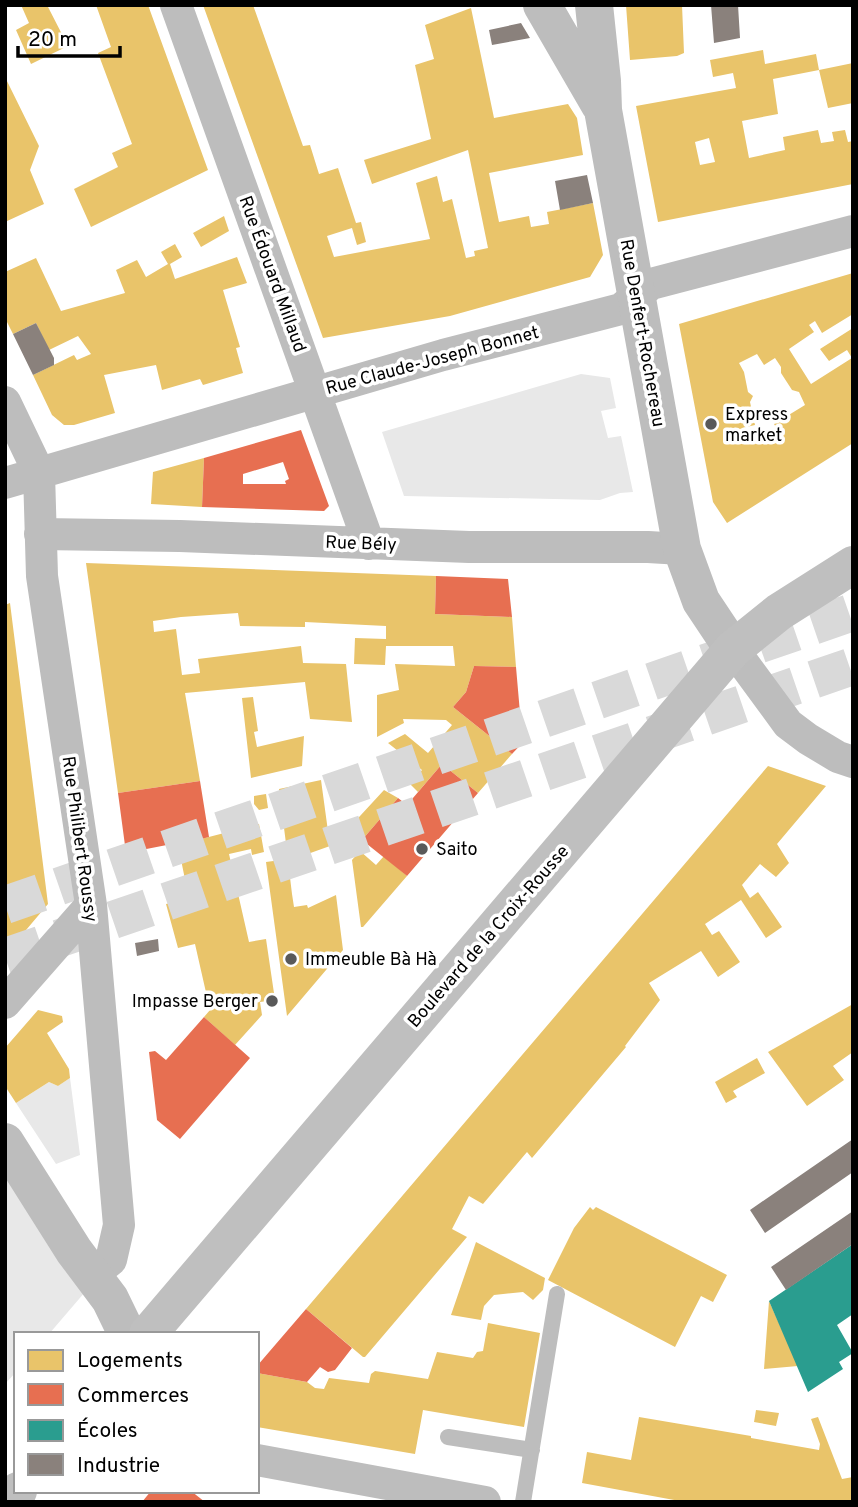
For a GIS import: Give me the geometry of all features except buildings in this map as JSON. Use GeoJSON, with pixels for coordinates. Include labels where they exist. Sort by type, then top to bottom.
{"type":"FeatureCollection","features":[{"type":"Feature","properties":{"kind":"main road","name":"Boulevard de la Croix-Rousse"},"geometry":{"type":"LineString","coordinates":[[150,1332],[733,649],[779,612],[853,565]]}},
{"type":"Feature","properties":{"kind":"street","name":"Rue Édouard Millaud"},"geometry":{"type":"LineString","coordinates":[[176,5],[369,544]]}},
{"type":"Feature","properties":{"kind":"street"},"geometry":{"type":"LineString","coordinates":[[542,5],[603,110]]}},
{"type":"Feature","properties":{"kind":"street","name":"Rue Denfert-Rochereau"},"geometry":{"type":"LineString","coordinates":[[594,5],[603,81],[603,110],[682,550],[701,601],[733,649]]}},
{"type":"Feature","properties":{"kind":"street","name":"Rue Claude-Joseph Bonnet"},"geometry":{"type":"LineString","coordinates":[[5,483],[443,355],[621,309],[651,284],[853,231]]}},
{"type":"Feature","properties":{"kind":"street","name":"Rue Philibert Roussy"},"geometry":{"type":"LineString","coordinates":[[5,402],[39,473],[42,576],[91,905],[119,1224],[111,1260],[92,1275]]}},
{"type":"Feature","properties":{"kind":"street","name":"Rue Bély"},"geometry":{"type":"LineString","coordinates":[[40,534],[682,550]]}},
{"type":"Feature","properties":{"kind":"street"},"geometry":{"type":"LineString","coordinates":[[733,649],[788,723],[838,757],[853,762]]}},
{"type":"Feature","properties":{"kind":"street"},"geometry":{"type":"LineString","coordinates":[[5,1003],[91,905]]}},
{"type":"Feature","properties":{"kind":"street"},"geometry":{"type":"LineString","coordinates":[[5,1142],[57,1225],[110,1299],[126,1332]]}},
{"type":"Feature","properties":{"kind":"street"},"geometry":{"type":"LineString","coordinates":[[259,1461],[371,1492],[485,1502]]}},
{"type":"Feature","properties":{"kind":"lane"},"geometry":{"type":"LineString","coordinates":[[523,1502],[557,1294]]}},
{"type":"Feature","properties":{"kind":"lane"},"geometry":{"type":"LineString","coordinates":[[448,1437],[531,1450]]}},
{"type":"Feature","properties":{"kind":"shaded area"},"geometry":{"type":"Polygon","coordinates":[[[581,374],[610,378],[616,408],[601,411],[608,438],[621,436],[633,492],[600,500],[404,496],[382,432],[581,374]]]}},
{"type":"Feature","properties":{"kind":"shaded area"},"geometry":{"type":"Polygon","coordinates":[[[70,1078],[80,1155],[56,1164],[16,1103],[49,1082],[58,1086],[70,1078]]]}},
{"type":"Feature","properties":{"kind":"shaded area"},"geometry":{"type":"Polygon","coordinates":[[[5,1139],[97,1278],[51,1332],[14,1332],[14,1374],[5,1384],[5,1139]]]}},
{"type":"Feature","properties":{"kind":"tunnel"},"geometry":{"type":"LineString","coordinates":[[5,905],[853,612]]}},
{"type":"Feature","properties":{"kind":"tunnel"},"geometry":{"type":"LineString","coordinates":[[5,957],[853,666]]}},
{"type":"Feature","properties":{"kind":"place","name":"Express market"},"geometry":{"type":"Point","coordinates":[711,424]}},
{"type":"Feature","properties":{"kind":"place","name":"Saito"},"geometry":{"type":"Point","coordinates":[422,849]}},
{"type":"Feature","properties":{"kind":"place","name":"Immeuble Bà Hà"},"geometry":{"type":"Point","coordinates":[291,959]}},
{"type":"Feature","properties":{"kind":"place","name":"Impasse Berger"},"geometry":{"type":"Point","coordinates":[272,1001]}}]}
